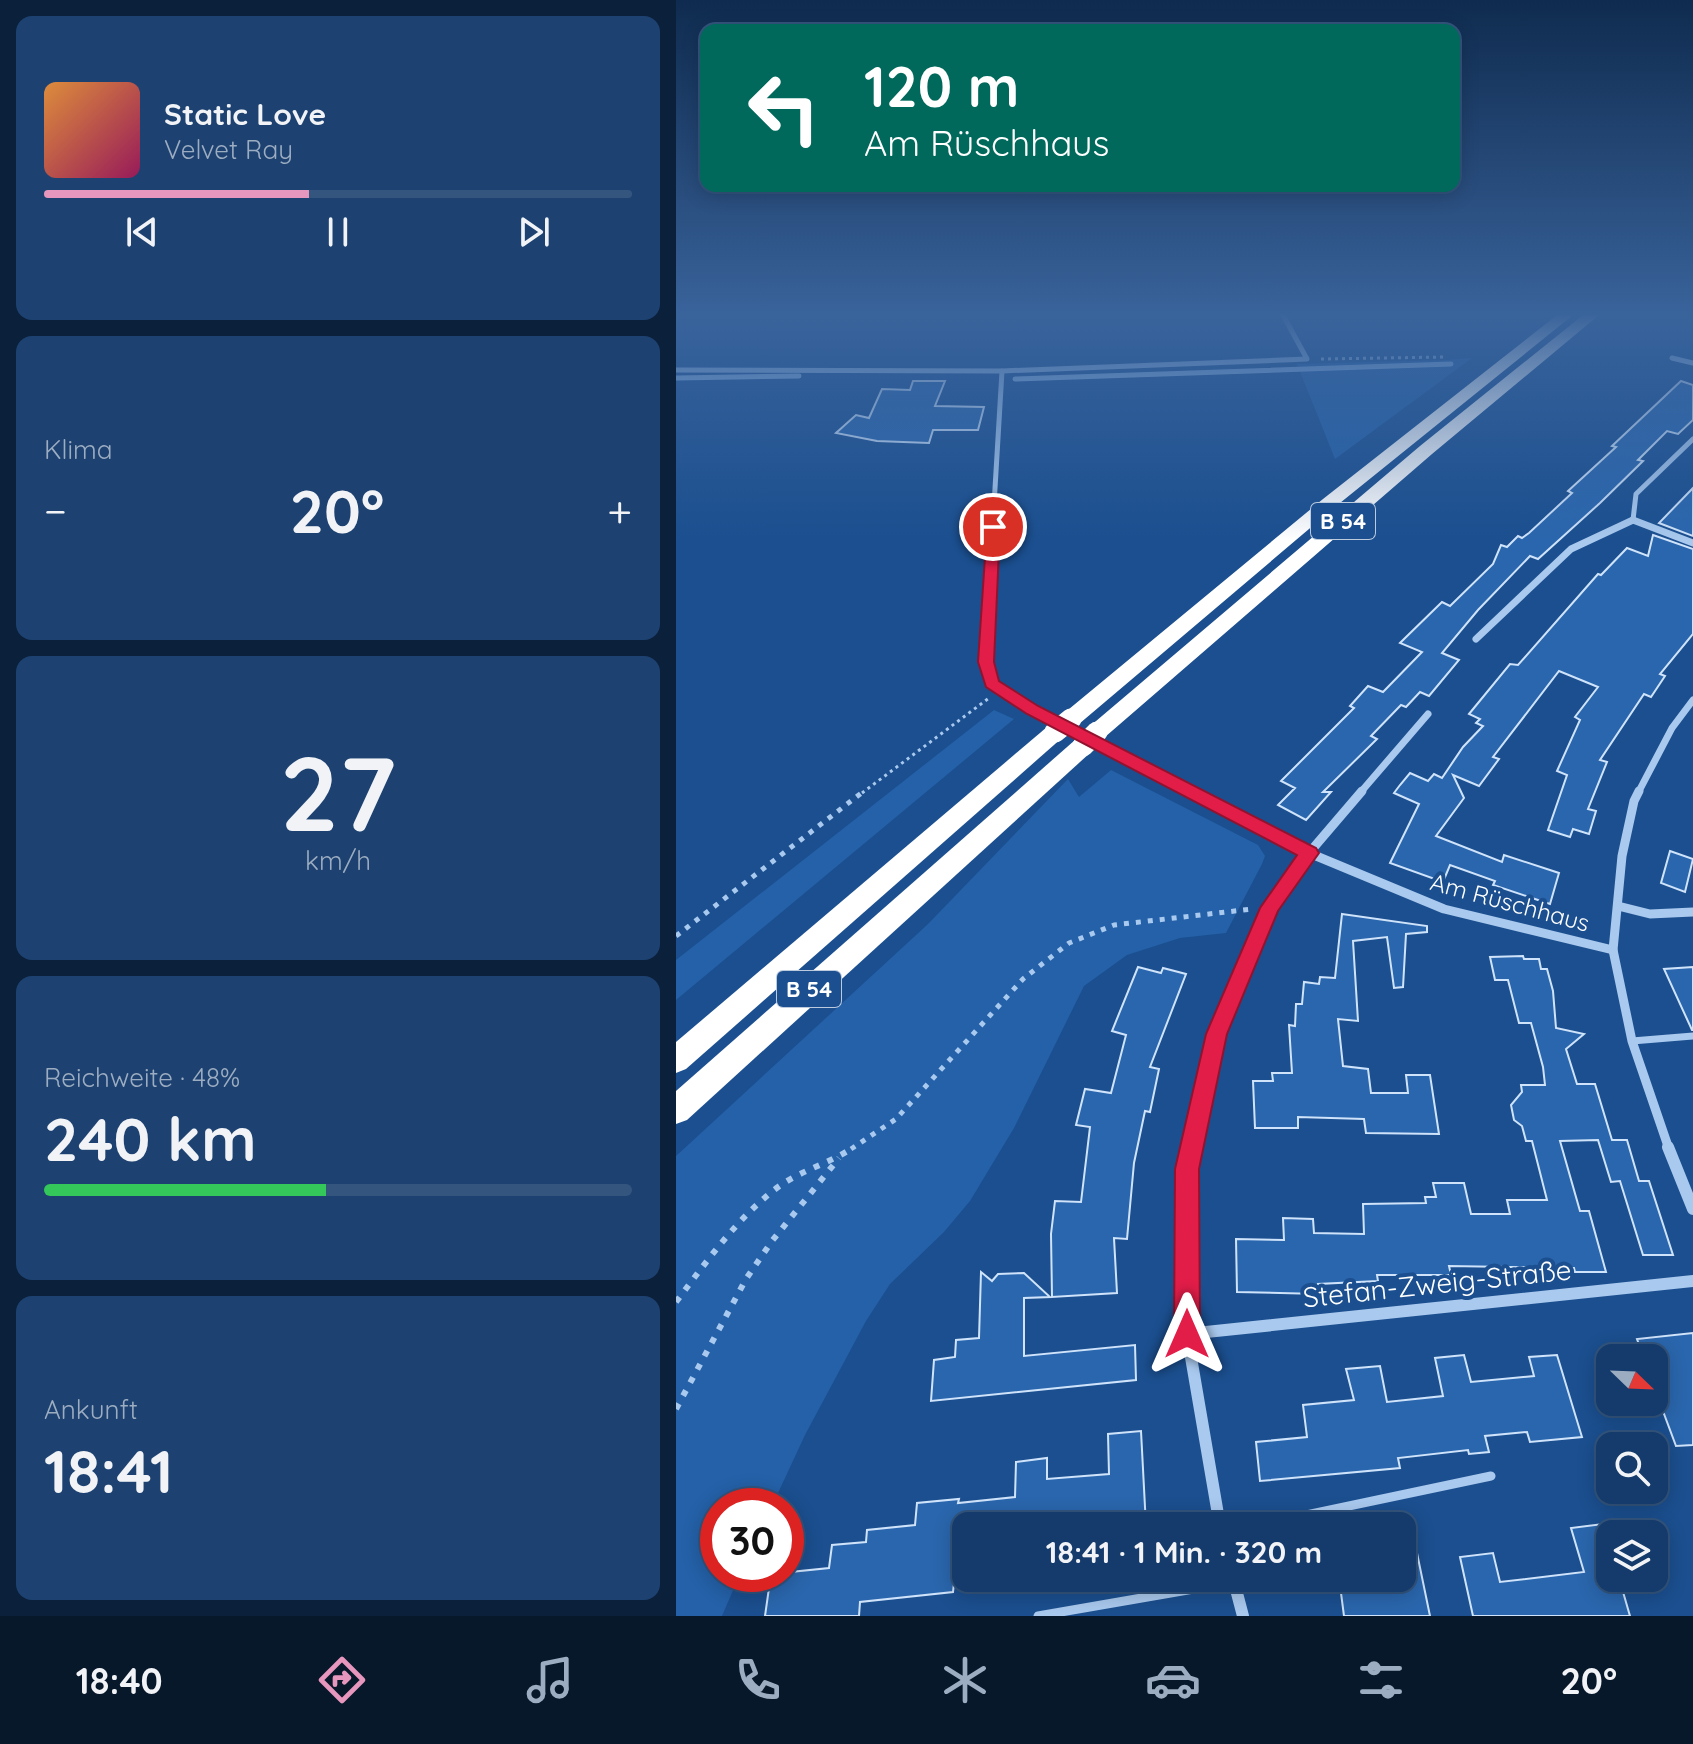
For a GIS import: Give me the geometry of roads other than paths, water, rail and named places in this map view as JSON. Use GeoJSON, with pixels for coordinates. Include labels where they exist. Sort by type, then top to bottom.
{"type":"FeatureCollection","features":[{"type":"Feature","properties":{"kind":"highway","name":"B 54"},"geometry":{"type":"LineString","coordinates":[[676,1060],[1063,725],[1329,503],[1471,390]]}},
{"type":"Feature","properties":{"kind":"highway","name":"B 54"},"geometry":{"type":"LineString","coordinates":[[676,1110],[1090,739],[1499,390]]}},
{"type":"Feature","properties":{"kind":"street","name":"Am Rüschhaus"},"geometry":{"type":"LineString","coordinates":[[1001,390],[986,662],[991,683],[1002,692],[1309,853],[1444,909],[1613,950]]}},
{"type":"Feature","properties":{"kind":"street"},"geometry":{"type":"LineString","coordinates":[[1633,520],[1636,494],[1693,439]]}},
{"type":"Feature","properties":{"kind":"street"},"geometry":{"type":"LineString","coordinates":[[1476,639],[1571,549],[1633,520],[1693,543]]}},
{"type":"Feature","properties":{"kind":"street"},"geometry":{"type":"LineString","coordinates":[[1693,700],[1672,728],[1634,801],[1622,856],[1613,950],[1632,1041],[1659,1125],[1693,1209]]}},
{"type":"Feature","properties":{"kind":"street"},"geometry":{"type":"LineString","coordinates":[[1218,1512],[1187,1334],[1187,1169],[1217,1034],[1269,908],[1309,853],[1428,714]]}},
{"type":"Feature","properties":{"kind":"street"},"geometry":{"type":"LineString","coordinates":[[1618,906],[1650,914],[1693,912]]}},
{"type":"Feature","properties":{"kind":"street","name":"Stefan-Zweig-Straße"},"geometry":{"type":"LineString","coordinates":[[1187,1334],[1693,1281]]}},
{"type":"Feature","properties":{"kind":"street"},"geometry":{"type":"LineString","coordinates":[[1237,1592],[1243,1616]]}},
{"type":"Feature","properties":{"kind":"lane"},"geometry":{"type":"LineString","coordinates":[[1632,1041],[1693,1036]]}},
{"type":"Feature","properties":{"kind":"lane"},"geometry":{"type":"LineString","coordinates":[[1320,1512],[1491,1476]]}},
{"type":"Feature","properties":{"kind":"lane"},"geometry":{"type":"LineString","coordinates":[[1038,1616],[1169,1592]]}}]}
